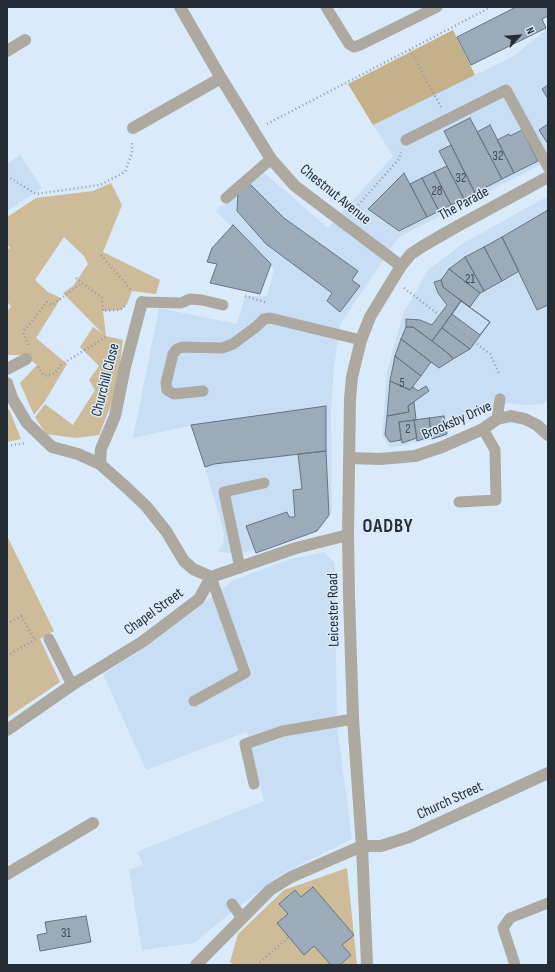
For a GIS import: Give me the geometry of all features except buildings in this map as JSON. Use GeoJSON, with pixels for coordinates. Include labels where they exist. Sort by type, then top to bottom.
{"type":"FeatureCollection","features":[{"type":"Feature","properties":{"kind":"street","name":"Chestnut Avenue"},"geometry":{"type":"LineString","coordinates":[[180,7],[221,78],[271,159],[295,186],[401,266]]}},
{"type":"Feature","properties":{"kind":"street"},"geometry":{"type":"LineString","coordinates":[[7,52],[25,40]]}},
{"type":"Feature","properties":{"kind":"street"},"geometry":{"type":"LineString","coordinates":[[133,128],[221,78]]}},
{"type":"Feature","properties":{"kind":"street","name":"The Parade"},"geometry":{"type":"LineString","coordinates":[[401,266],[411,254],[423,246],[548,177]]}},
{"type":"Feature","properties":{"kind":"street","name":"Leicester Road"},"geometry":{"type":"LineString","coordinates":[[367,965],[362,846],[353,719],[348,535],[350,399],[352,377],[361,340],[370,317],[401,266]]}},
{"type":"Feature","properties":{"kind":"street","name":"Churchill Close"},"geometry":{"type":"LineString","coordinates":[[100,464],[101,449],[115,416],[124,367],[142,302]]}},
{"type":"Feature","properties":{"kind":"street"},"geometry":{"type":"LineString","coordinates":[[7,369],[31,358]]}},
{"type":"Feature","properties":{"kind":"street"},"geometry":{"type":"LineString","coordinates":[[7,383],[10,399],[27,423],[52,447],[78,454],[100,464],[146,506],[166,531],[184,561],[193,569],[211,577],[296,548],[348,535]]}},
{"type":"Feature","properties":{"kind":"street","name":"Brooksby Drive"},"geometry":{"type":"LineString","coordinates":[[349,458],[380,459],[415,456],[442,447],[483,429],[497,419],[511,416],[526,419],[537,425],[548,435]]}},
{"type":"Feature","properties":{"kind":"street","name":"Chapel Street"},"geometry":{"type":"LineString","coordinates":[[7,730],[72,685],[142,642],[199,599],[211,577]]}},
{"type":"Feature","properties":{"kind":"street","name":"Church Street"},"geometry":{"type":"LineString","coordinates":[[362,846],[381,846],[409,837],[548,773]]}},
{"type":"Feature","properties":{"kind":"street"},"geometry":{"type":"LineString","coordinates":[[7,874],[93,823]]}},
{"type":"Feature","properties":{"kind":"street"},"geometry":{"type":"LineString","coordinates":[[196,965],[270,890],[292,877],[362,846]]}},
{"type":"Feature","properties":{"kind":"lane"},"geometry":{"type":"LineString","coordinates":[[326,7],[349,44],[354,46],[360,45],[436,7]]}},
{"type":"Feature","properties":{"kind":"lane"},"geometry":{"type":"LineString","coordinates":[[406,140],[506,90],[548,167]]}},
{"type":"Feature","properties":{"kind":"lane"},"geometry":{"type":"LineString","coordinates":[[226,198],[271,159]]}},
{"type":"Feature","properties":{"kind":"lane"},"geometry":{"type":"LineString","coordinates":[[142,302],[181,303],[190,299],[202,300],[222,305]]}},
{"type":"Feature","properties":{"kind":"lane"},"geometry":{"type":"LineString","coordinates":[[203,391],[174,394],[167,390],[166,383],[173,354],[177,349],[182,347],[222,348],[233,344],[264,319],[270,318],[361,340]]}},
{"type":"Feature","properties":{"kind":"lane"},"geometry":{"type":"LineString","coordinates":[[497,419],[500,400]]}},
{"type":"Feature","properties":{"kind":"lane"},"geometry":{"type":"LineString","coordinates":[[459,502],[496,500],[495,450],[483,429]]}},
{"type":"Feature","properties":{"kind":"lane"},"geometry":{"type":"LineString","coordinates":[[240,568],[224,492],[264,482]]}},
{"type":"Feature","properties":{"kind":"lane"},"geometry":{"type":"LineString","coordinates":[[194,701],[245,673],[211,577]]}},
{"type":"Feature","properties":{"kind":"lane"},"geometry":{"type":"LineString","coordinates":[[49,640],[72,685]]}},
{"type":"Feature","properties":{"kind":"lane"},"geometry":{"type":"LineString","coordinates":[[254,784],[245,744],[283,731],[353,719]]}},
{"type":"Feature","properties":{"kind":"lane"},"geometry":{"type":"LineString","coordinates":[[515,965],[504,928],[510,918],[548,903]]}},
{"type":"Feature","properties":{"kind":"lane"},"geometry":{"type":"LineString","coordinates":[[232,904],[242,918]]}},
{"type":"Feature","properties":{"kind":"path"},"geometry":{"type":"LineString","coordinates":[[253,131],[491,7]]}},
{"type":"Feature","properties":{"kind":"path"},"geometry":{"type":"LineString","coordinates":[[410,50],[448,118]]}},
{"type":"Feature","properties":{"kind":"path"},"geometry":{"type":"LineString","coordinates":[[7,176],[36,194],[100,185],[125,172],[132,153],[133,128]]}},
{"type":"Feature","properties":{"kind":"path"},"geometry":{"type":"LineString","coordinates":[[343,223],[398,159],[406,140]]}},
{"type":"Feature","properties":{"kind":"path"},"geometry":{"type":"LineString","coordinates":[[101,255],[132,291],[130,298]]}},
{"type":"Feature","properties":{"kind":"path"},"geometry":{"type":"LineString","coordinates":[[76,278],[102,298],[103,311],[120,310],[127,304]]}},
{"type":"Feature","properties":{"kind":"path"},"geometry":{"type":"LineString","coordinates":[[392,280],[490,354],[499,373]]}},
{"type":"Feature","properties":{"kind":"path"},"geometry":{"type":"LineString","coordinates":[[82,283],[52,305],[47,302],[23,332],[31,358],[44,376],[54,374],[62,364],[106,336]]}},
{"type":"Feature","properties":{"kind":"path"},"geometry":{"type":"LineString","coordinates":[[7,656],[35,640]]}},
{"type":"Feature","properties":{"kind":"path"},"geometry":{"type":"LineString","coordinates":[[257,965],[288,937]]}},
{"type":"Feature","properties":{"kind":"shaded area"},"geometry":{"type":"Polygon","coordinates":[[[548,28],[548,161],[399,237],[340,324],[334,367],[331,411],[332,512],[321,528],[248,552],[227,553],[218,551],[223,544],[224,533],[193,425],[133,438],[159,308],[237,324],[245,296],[267,296],[274,269],[216,211],[262,171],[328,228],[393,156],[373,125],[514,56],[548,28]]]}},
{"type":"Feature","properties":{"kind":"shaded area"},"geometry":{"type":"Polygon","coordinates":[[[453,30],[475,75],[373,125],[348,84],[453,30]]]}},
{"type":"Feature","properties":{"kind":"shaded area"},"geometry":{"type":"Polygon","coordinates":[[[20,155],[42,188],[7,211],[7,164],[20,155]]]}},
{"type":"Feature","properties":{"kind":"shaded area"},"geometry":{"type":"Polygon","coordinates":[[[111,183],[122,205],[103,252],[160,280],[156,294],[132,291],[127,304],[120,310],[103,311],[106,336],[123,340],[116,393],[99,435],[76,438],[46,434],[35,417],[45,404],[73,425],[95,390],[89,380],[99,366],[80,347],[93,327],[103,334],[63,293],[73,286],[88,264],[84,256],[64,237],[35,280],[48,292],[61,298],[36,338],[67,364],[45,401],[34,415],[20,383],[37,365],[24,355],[7,355],[7,312],[11,306],[7,302],[7,250],[10,248],[7,244],[7,217],[36,198],[93,191],[111,183]]]}},
{"type":"Feature","properties":{"kind":"shaded area"},"geometry":{"type":"Polygon","coordinates":[[[548,196],[548,401],[542,404],[525,405],[508,403],[447,427],[448,436],[390,447],[382,436],[387,372],[403,314],[428,270],[462,244],[548,196]]]}},
{"type":"Feature","properties":{"kind":"shaded area"},"geometry":{"type":"Polygon","coordinates":[[[9,409],[21,439],[7,442],[7,411],[9,409]]]}},
{"type":"Feature","properties":{"kind":"shaded area"},"geometry":{"type":"Polygon","coordinates":[[[7,536],[54,631],[40,639],[60,682],[7,718],[7,536]]]}},
{"type":"Feature","properties":{"kind":"shaded area"},"geometry":{"type":"Polygon","coordinates":[[[324,552],[335,563],[337,727],[352,839],[285,872],[239,906],[194,943],[142,950],[129,870],[143,865],[137,852],[264,801],[247,732],[146,770],[103,674],[143,649],[234,580],[291,559],[324,552]]]}},
{"type":"Feature","properties":{"kind":"shaded area"},"geometry":{"type":"Polygon","coordinates":[[[347,868],[357,965],[235,965],[230,962],[238,934],[284,890],[347,868]]]}},
{"type":"Feature","properties":{"kind":"district","name":"OADBY"},"geometry":{"type":"Point","coordinates":[388,527]}}]}
